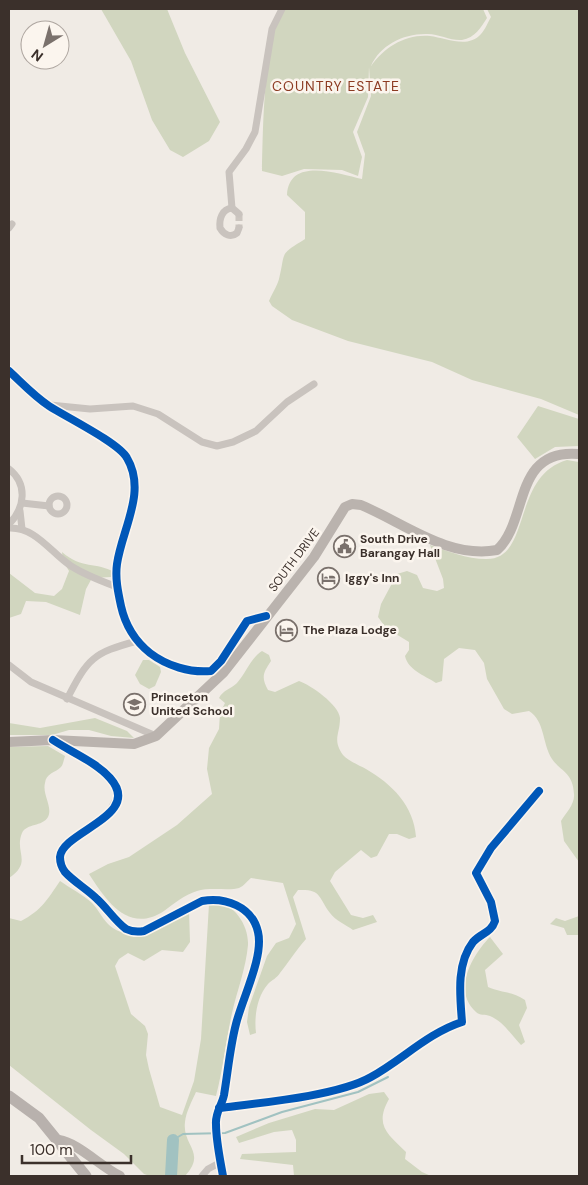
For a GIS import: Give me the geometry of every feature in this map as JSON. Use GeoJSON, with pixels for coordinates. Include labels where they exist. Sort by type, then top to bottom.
{"type":"FeatureCollection","features":[{"type":"Feature","properties":{"kind":"main road","name":"SOUTH DRIVE"},"geometry":{"type":"LineString","coordinates":[[9,742],[53,740],[134,744],[156,736],[224,672],[314,557],[346,507],[352,504],[361,505],[425,537],[448,545],[476,551],[497,550],[507,536],[522,494],[534,472],[557,456],[579,454]]}},
{"type":"Feature","properties":{"kind":"main road"},"geometry":{"type":"LineString","coordinates":[[9,1096],[39,1118],[59,1140],[86,1176]]}},
{"type":"Feature","properties":{"kind":"main road"},"geometry":{"type":"LineString","coordinates":[[59,1140],[69,1142],[94,1162],[120,1176]]}},
{"type":"Feature","properties":{"kind":"street"},"geometry":{"type":"LineString","coordinates":[[239,214],[232,208],[228,172],[246,149],[255,132],[272,29],[282,9]]}},
{"type":"Feature","properties":{"kind":"street"},"geometry":{"type":"LineString","coordinates":[[232,208],[223,213],[220,228],[224,233],[231,236],[238,234],[239,228]]}},
{"type":"Feature","properties":{"kind":"street"},"geometry":{"type":"LineString","coordinates":[[9,371],[47,404],[113,443],[126,456],[132,466],[135,495],[117,563],[117,587],[122,613],[137,641],[153,655],[171,665],[194,671],[211,671],[221,661],[247,621],[266,616]]}},
{"type":"Feature","properties":{"kind":"street"},"geometry":{"type":"LineString","coordinates":[[47,404],[90,410],[133,406],[158,414],[202,442],[217,446],[233,442],[256,431],[287,402],[314,384]]}},
{"type":"Feature","properties":{"kind":"street"},"geometry":{"type":"LineString","coordinates":[[9,469],[18,478],[22,504],[20,512],[22,529]]}},
{"type":"Feature","properties":{"kind":"street"},"geometry":{"type":"LineString","coordinates":[[22,504],[49,506]]}},
{"type":"Feature","properties":{"kind":"street"},"geometry":{"type":"LineString","coordinates":[[20,512],[9,526],[34,534],[70,565],[117,587]]}},
{"type":"Feature","properties":{"kind":"street"},"geometry":{"type":"LineString","coordinates":[[67,699],[81,671],[92,659],[104,651],[137,641]]}},
{"type":"Feature","properties":{"kind":"street"},"geometry":{"type":"LineString","coordinates":[[9,665],[31,682],[156,736]]}},
{"type":"Feature","properties":{"kind":"street"},"geometry":{"type":"LineString","coordinates":[[53,740],[103,771],[114,784],[117,797],[113,808],[102,820],[64,848],[60,855],[60,863],[69,876],[98,900],[125,928],[137,932],[144,931],[202,901],[211,899],[240,907],[254,921],[259,936],[258,952],[236,1025],[224,1097],[216,1122],[223,1176]]}},
{"type":"Feature","properties":{"kind":"street"},"geometry":{"type":"LineString","coordinates":[[219,1108],[295,1097],[361,1082],[440,1031],[462,1022],[460,983],[464,959],[473,942],[488,932],[495,921],[491,902],[476,873],[491,848],[539,790]]}},
{"type":"Feature","properties":{"kind":"street"},"geometry":{"type":"LineString","coordinates":[[202,1176],[208,1169],[221,1162]]}},
{"type":"Feature","properties":{"kind":"green space"},"geometry":{"type":"Polygon","coordinates":[[[101,9],[167,9],[185,53],[220,122],[209,141],[183,157],[170,150],[152,120],[131,61],[101,9]]]}},
{"type":"Feature","properties":{"kind":"green space"},"geometry":{"type":"Polygon","coordinates":[[[285,9],[483,9],[487,18],[471,37],[458,40],[432,34],[419,34],[402,38],[380,52],[371,66],[396,43],[412,37],[430,36],[463,42],[470,41],[482,32],[491,17],[487,9],[579,9],[579,415],[541,399],[472,380],[432,362],[348,341],[292,320],[272,306],[269,301],[278,282],[284,255],[305,239],[305,212],[287,195],[290,183],[296,175],[306,171],[317,170],[362,179],[365,154],[357,132],[371,96],[369,67],[368,97],[353,132],[362,157],[358,176],[342,170],[304,169],[282,176],[262,171],[268,62],[272,40],[285,9]]]}},
{"type":"Feature","properties":{"kind":"green space"},"geometry":{"type":"Polygon","coordinates":[[[538,406],[579,419],[579,446],[555,447],[535,459],[517,437],[538,406]]]}},
{"type":"Feature","properties":{"kind":"green space"},"geometry":{"type":"Polygon","coordinates":[[[567,460],[579,462],[579,862],[564,841],[561,821],[573,801],[573,787],[566,773],[552,759],[546,746],[541,726],[534,715],[529,711],[512,714],[504,709],[487,679],[484,663],[475,650],[459,648],[444,659],[442,681],[436,683],[417,672],[409,665],[405,656],[409,650],[409,642],[386,628],[378,617],[381,604],[397,574],[407,571],[417,575],[423,588],[437,591],[444,588],[443,579],[430,545],[472,558],[486,559],[500,556],[510,546],[517,532],[537,482],[549,469],[567,460]]]}},
{"type":"Feature","properties":{"kind":"green space"},"geometry":{"type":"Polygon","coordinates":[[[62,552],[76,561],[114,572],[111,577],[92,578],[86,589],[80,615],[46,602],[26,601],[21,614],[9,618],[9,573],[35,593],[54,596],[62,589],[69,571],[63,561],[62,552]]]}},
{"type":"Feature","properties":{"kind":"green space"},"geometry":{"type":"Polygon","coordinates":[[[262,651],[269,655],[271,661],[264,675],[264,682],[268,690],[275,692],[299,681],[317,691],[335,707],[340,718],[337,741],[343,755],[376,775],[393,789],[411,815],[416,837],[409,839],[397,834],[389,834],[377,856],[371,858],[361,850],[335,872],[330,881],[351,915],[363,918],[373,915],[377,922],[353,930],[332,916],[316,893],[298,890],[293,897],[306,939],[279,975],[268,984],[261,994],[255,1020],[256,1033],[250,1035],[247,1022],[249,1007],[267,956],[276,943],[289,938],[296,924],[283,883],[251,878],[239,888],[197,891],[184,897],[164,911],[151,917],[140,919],[120,912],[103,895],[89,874],[108,864],[129,857],[177,825],[212,794],[207,769],[209,748],[219,729],[220,713],[225,703],[219,698],[237,683],[262,651]]]}},
{"type":"Feature","properties":{"kind":"green space"},"geometry":{"type":"Polygon","coordinates":[[[143,660],[149,660],[160,667],[161,672],[155,686],[149,689],[140,684],[135,675],[143,660]]]}},
{"type":"Feature","properties":{"kind":"green space"},"geometry":{"type":"Polygon","coordinates":[[[95,718],[127,731],[134,738],[111,736],[89,730],[69,730],[52,735],[9,735],[9,723],[40,728],[95,718]]]}},
{"type":"Feature","properties":{"kind":"green space"},"geometry":{"type":"Polygon","coordinates":[[[48,746],[65,756],[61,767],[49,775],[44,787],[49,809],[48,817],[42,822],[27,828],[22,833],[20,846],[22,862],[16,872],[9,878],[9,747],[48,746]]]}},
{"type":"Feature","properties":{"kind":"green space"},"geometry":{"type":"Polygon","coordinates":[[[60,881],[92,903],[108,924],[117,931],[138,933],[149,931],[160,927],[189,910],[190,942],[183,952],[162,950],[144,961],[128,953],[119,959],[115,966],[131,1014],[145,1026],[148,1034],[146,1055],[160,1107],[182,1115],[194,1081],[201,1039],[209,904],[225,905],[237,914],[242,921],[248,937],[247,954],[232,1013],[221,1075],[216,1096],[196,1092],[189,1107],[185,1130],[194,1155],[194,1161],[185,1176],[150,1176],[144,1174],[124,1154],[9,1065],[9,918],[21,921],[34,913],[44,904],[60,881]]]}},
{"type":"Feature","properties":{"kind":"green space"},"geometry":{"type":"Polygon","coordinates":[[[579,916],[579,935],[567,935],[564,928],[550,924],[556,918],[565,921],[579,916]]]}},
{"type":"Feature","properties":{"kind":"green space"},"geometry":{"type":"Polygon","coordinates":[[[490,937],[503,954],[485,970],[488,987],[525,1000],[527,1008],[519,1025],[525,1042],[521,1045],[499,1022],[490,1016],[476,1012],[469,1003],[466,994],[465,984],[471,963],[490,937]]]}},
{"type":"Feature","properties":{"kind":"green space"},"geometry":{"type":"Polygon","coordinates":[[[384,1092],[389,1099],[383,1116],[385,1129],[406,1152],[405,1159],[422,1172],[431,1176],[294,1176],[293,1165],[240,1159],[242,1154],[296,1152],[296,1140],[292,1130],[274,1132],[239,1143],[236,1137],[269,1123],[315,1109],[334,1110],[369,1094],[384,1092]]]}},
{"type":"Feature","properties":{"kind":"waterway"},"geometry":{"type":"LineString","coordinates":[[173,1140],[183,1134],[225,1133],[282,1112],[358,1092],[388,1077]]}},
{"type":"Feature","properties":{"kind":"waterway"},"geometry":{"type":"LineString","coordinates":[[171,1176],[173,1140]]}},
{"type":"Feature","properties":{"kind":"tunnel"},"geometry":{"type":"LineString","coordinates":[[239,214],[239,228]]}},
{"type":"Feature","properties":{"kind":"cycle path"},"geometry":{"type":"LineString","coordinates":[[9,371],[44,402],[114,445],[127,458],[133,471],[135,484],[131,511],[116,569],[118,590],[125,619],[131,632],[150,653],[164,662],[179,668],[211,671],[221,661],[247,621],[266,616]]}},
{"type":"Feature","properties":{"kind":"cycle path"},"geometry":{"type":"LineString","coordinates":[[53,740],[98,767],[110,778],[118,791],[117,803],[110,813],[73,839],[64,848],[60,857],[61,865],[65,872],[97,899],[122,926],[130,931],[144,931],[202,901],[211,900],[220,900],[236,905],[244,910],[255,923],[258,932],[258,953],[236,1024],[224,1095],[216,1120],[217,1143],[223,1176]]}},
{"type":"Feature","properties":{"kind":"cycle path"},"geometry":{"type":"LineString","coordinates":[[219,1108],[298,1098],[357,1084],[382,1070],[426,1040],[462,1022],[460,981],[464,960],[473,942],[488,931],[495,921],[491,902],[476,873],[491,848],[539,791]]}},
{"type":"Feature","properties":{"kind":"place","name":"South Drive Barangay Hall"},"geometry":{"type":"Point","coordinates":[344,546]}},
{"type":"Feature","properties":{"kind":"place","name":"Iggy's Inn"},"geometry":{"type":"Point","coordinates":[329,578]}},
{"type":"Feature","properties":{"kind":"place","name":"The Plaza Lodge"},"geometry":{"type":"Point","coordinates":[287,630]}},
{"type":"Feature","properties":{"kind":"place","name":"Princeton United School"},"geometry":{"type":"Point","coordinates":[135,704]}},
{"type":"Feature","properties":{"kind":"district","name":"COUNTRY ESTATE"},"geometry":{"type":"Point","coordinates":[336,86]}}]}
